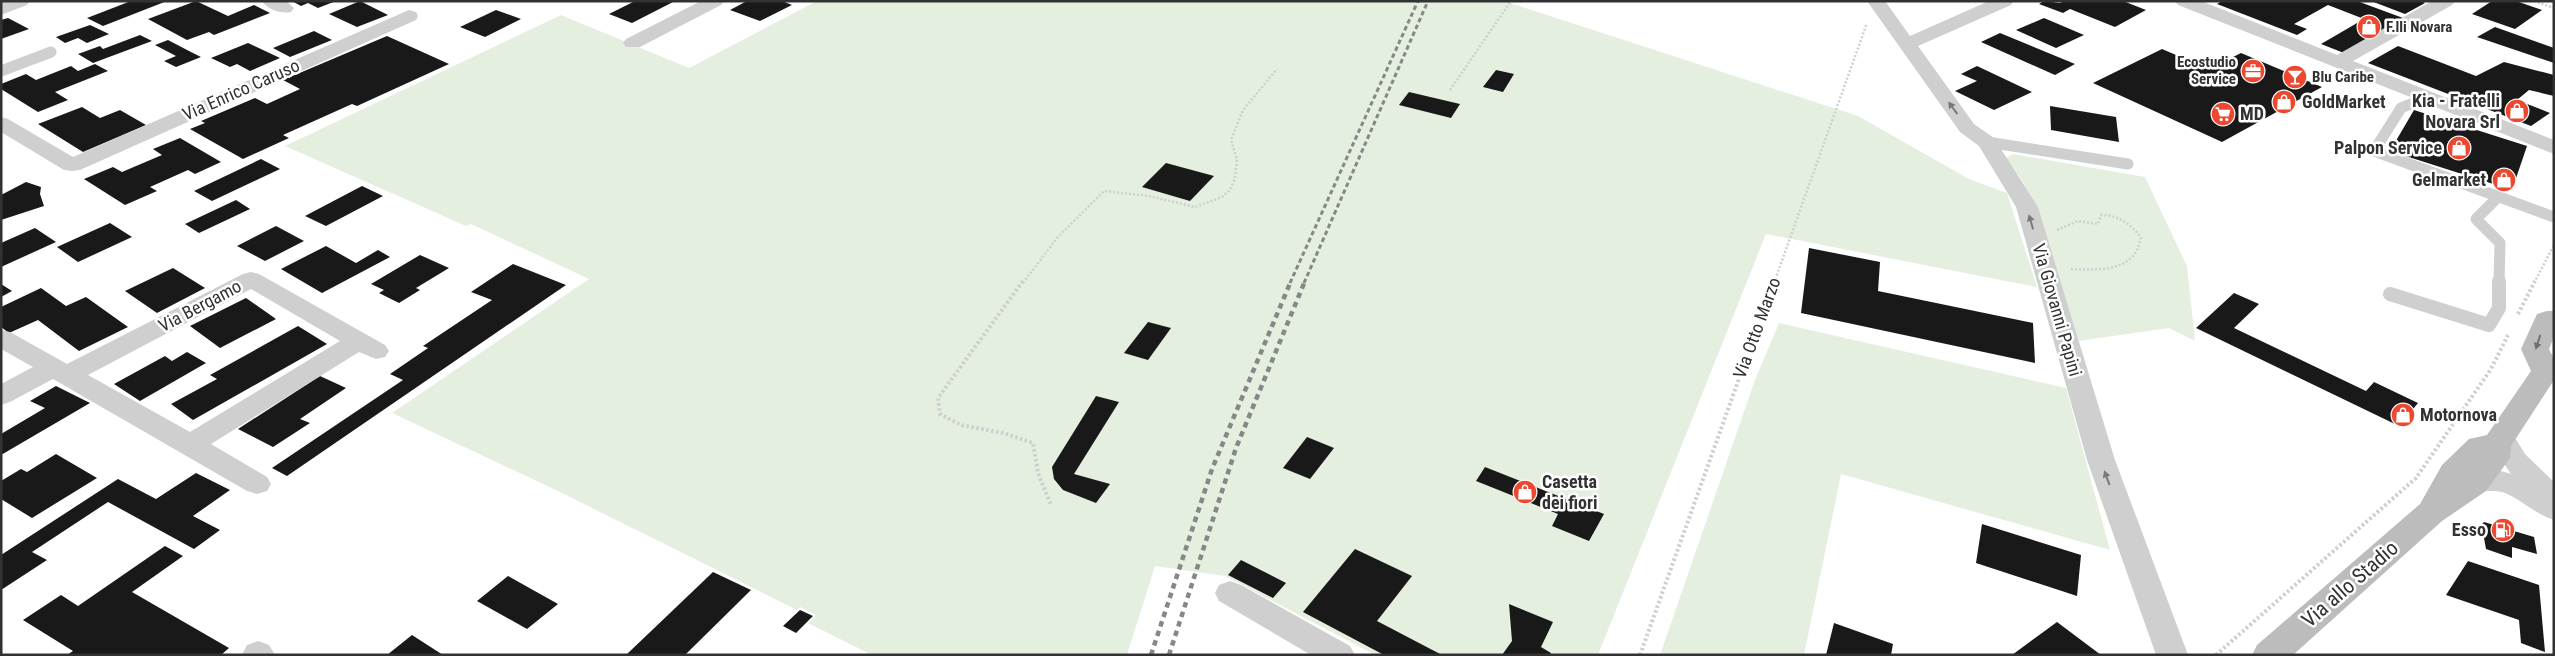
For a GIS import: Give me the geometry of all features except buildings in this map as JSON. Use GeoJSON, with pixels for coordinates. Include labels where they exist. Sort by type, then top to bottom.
{"type":"FeatureCollection","features":[{"type":"Feature","properties":{"kind":"main road"},"geometry":{"type":"LineString","coordinates":[[2498,442],[2547,378],[2535,349],[2547,320],[2554,320]]}},
{"type":"Feature","properties":{"kind":"main road","name":"Via allo Stadio"},"geometry":{"type":"LineString","coordinates":[[2269,655],[2431,513],[2475,483],[2495,458],[2498,442],[2480,447],[2453,473],[2431,513]]}},
{"type":"Feature","properties":{"kind":"street"},"geometry":{"type":"LineString","coordinates":[[1,10],[21,1]]}},
{"type":"Feature","properties":{"kind":"street"},"geometry":{"type":"LineString","coordinates":[[633,43],[715,1]]}},
{"type":"Feature","properties":{"kind":"street"},"geometry":{"type":"LineString","coordinates":[[1907,44],[2005,1]]}},
{"type":"Feature","properties":{"kind":"street"},"geometry":{"type":"LineString","coordinates":[[2184,1],[2553,146]]}},
{"type":"Feature","properties":{"kind":"street"},"geometry":{"type":"LineString","coordinates":[[2338,62],[2446,1]]}},
{"type":"Feature","properties":{"kind":"street","name":"Via Giovanni Papini"},"geometry":{"type":"LineString","coordinates":[[1877,2],[1967,128],[1987,142],[2027,207],[2100,460],[2172,655]]}},
{"type":"Feature","properties":{"kind":"street","name":"Via Enrico Caruso"},"geometry":{"type":"LineString","coordinates":[[1,123],[72,165],[409,16]]}},
{"type":"Feature","properties":{"kind":"street","name":"Via Bergamo"},"geometry":{"type":"LineString","coordinates":[[1,396],[60,372],[251,279],[367,346],[190,444]]}},
{"type":"Feature","properties":{"kind":"street"},"geometry":{"type":"LineString","coordinates":[[1,338],[190,444],[257,484]]}},
{"type":"Feature","properties":{"kind":"street"},"geometry":{"type":"LineString","coordinates":[[2498,442],[2522,471],[2554,499]]}},
{"type":"Feature","properties":{"kind":"street"},"geometry":{"type":"LineString","coordinates":[[2475,483],[2501,481],[2516,486],[2554,509]]}},
{"type":"Feature","properties":{"kind":"street"},"geometry":{"type":"LineString","coordinates":[[1230,593],[1340,655]]}},
{"type":"Feature","properties":{"kind":"lane"},"geometry":{"type":"LineString","coordinates":[[1,71],[51,52]]}},
{"type":"Feature","properties":{"kind":"lane"},"geometry":{"type":"LineString","coordinates":[[2427,97],[2401,108],[2374,151],[2554,217]]}},
{"type":"Feature","properties":{"kind":"lane"},"geometry":{"type":"LineString","coordinates":[[1987,142],[2128,164]]}},
{"type":"Feature","properties":{"kind":"lane"},"geometry":{"type":"LineString","coordinates":[[2390,294],[2490,325],[2499,308],[2500,243],[2476,219],[2498,198]]}},
{"type":"Feature","properties":{"kind":"path"},"geometry":{"type":"LineString","coordinates":[[1450,90],[1511,1]]}},
{"type":"Feature","properties":{"kind":"path"},"geometry":{"type":"LineString","coordinates":[[2534,1],[2554,8]]}},
{"type":"Feature","properties":{"kind":"path","name":"Via Otto Marzo"},"geometry":{"type":"LineString","coordinates":[[1640,655],[1865,27],[1877,2]]}},
{"type":"Feature","properties":{"kind":"path"},"geometry":{"type":"LineString","coordinates":[[1051,505],[1038,473],[1033,443],[1003,433],[961,425],[940,414],[938,398],[1044,254],[1080,212],[1104,191],[1149,196],[1195,208],[1222,197],[1230,190],[1235,178],[1237,160],[1231,140],[1243,110],[1277,69]]}},
{"type":"Feature","properties":{"kind":"path"},"geometry":{"type":"LineString","coordinates":[[2033,227],[2059,230],[2078,222],[2098,224],[2101,215],[2109,214],[2124,220],[2141,237],[2141,245],[2132,260],[2121,266],[2080,270],[2044,266]]}},
{"type":"Feature","properties":{"kind":"path"},"geometry":{"type":"LineString","coordinates":[[2517,317],[2554,245]]}},
{"type":"Feature","properties":{"kind":"path"},"geometry":{"type":"LineString","coordinates":[[2216,655],[2416,478],[2491,369],[2513,326]]}},
{"type":"Feature","properties":{"kind":"green space"},"geometry":{"type":"Polygon","coordinates":[[[817,1],[1504,1],[1858,116],[1969,179],[2007,193],[2037,287],[1766,234],[1598,655],[1375,655],[1225,576],[1155,566],[1127,655],[872,655],[808,623],[816,615],[800,607],[797,610],[558,491],[392,413],[589,279],[471,224],[466,226],[285,146],[561,15],[689,68],[817,1]]]}},
{"type":"Feature","properties":{"kind":"green space"},"geometry":{"type":"Polygon","coordinates":[[[2013,154],[2145,177],[2187,266],[2195,341],[2169,328],[2079,341],[2038,209],[2021,179],[2006,158],[2013,154]]]}},
{"type":"Feature","properties":{"kind":"green space"},"geometry":{"type":"Polygon","coordinates":[[[1779,323],[2066,388],[2110,550],[1841,474],[1804,655],[1660,655],[1755,380],[1779,323]]]}},
{"type":"Feature","properties":{"kind":"railway"},"geometry":{"type":"LineString","coordinates":[[1290,283],[1418,1]]}},
{"type":"Feature","properties":{"kind":"railway"},"geometry":{"type":"LineString","coordinates":[[1304,283],[1428,1]]}},
{"type":"Feature","properties":{"kind":"railway"},"geometry":{"type":"LineString","coordinates":[[1151,655],[1212,469],[1291,281]]}},
{"type":"Feature","properties":{"kind":"railway"},"geometry":{"type":"LineString","coordinates":[[1169,655],[1236,448],[1305,281]]}},
{"type":"Feature","properties":{"kind":"place","name":"F.lli Novara"},"geometry":{"type":"Point","coordinates":[2369,27]}},
{"type":"Feature","properties":{"kind":"place","name":"Ecostudio Service"},"geometry":{"type":"Point","coordinates":[2253,71]}},
{"type":"Feature","properties":{"kind":"place","name":"Blu Caribe"},"geometry":{"type":"Point","coordinates":[2295,77]}},
{"type":"Feature","properties":{"kind":"place","name":"GoldMarket"},"geometry":{"type":"Point","coordinates":[2284,102]}},
{"type":"Feature","properties":{"kind":"place","name":"Kia - Fratelli Novara Srl"},"geometry":{"type":"Point","coordinates":[2517,111]}},
{"type":"Feature","properties":{"kind":"place","name":"MD"},"geometry":{"type":"Point","coordinates":[2223,114]}},
{"type":"Feature","properties":{"kind":"place","name":"Palpon Service"},"geometry":{"type":"Point","coordinates":[2459,148]}},
{"type":"Feature","properties":{"kind":"place","name":"Gelmarket"},"geometry":{"type":"Point","coordinates":[2504,180]}},
{"type":"Feature","properties":{"kind":"place","name":"Motornova"},"geometry":{"type":"Point","coordinates":[2403,415]}},
{"type":"Feature","properties":{"kind":"place","name":"Casetta dei fiori"},"geometry":{"type":"Point","coordinates":[1525,492]}},
{"type":"Feature","properties":{"kind":"place","name":"Esso"},"geometry":{"type":"Point","coordinates":[2503,530]}}]}
